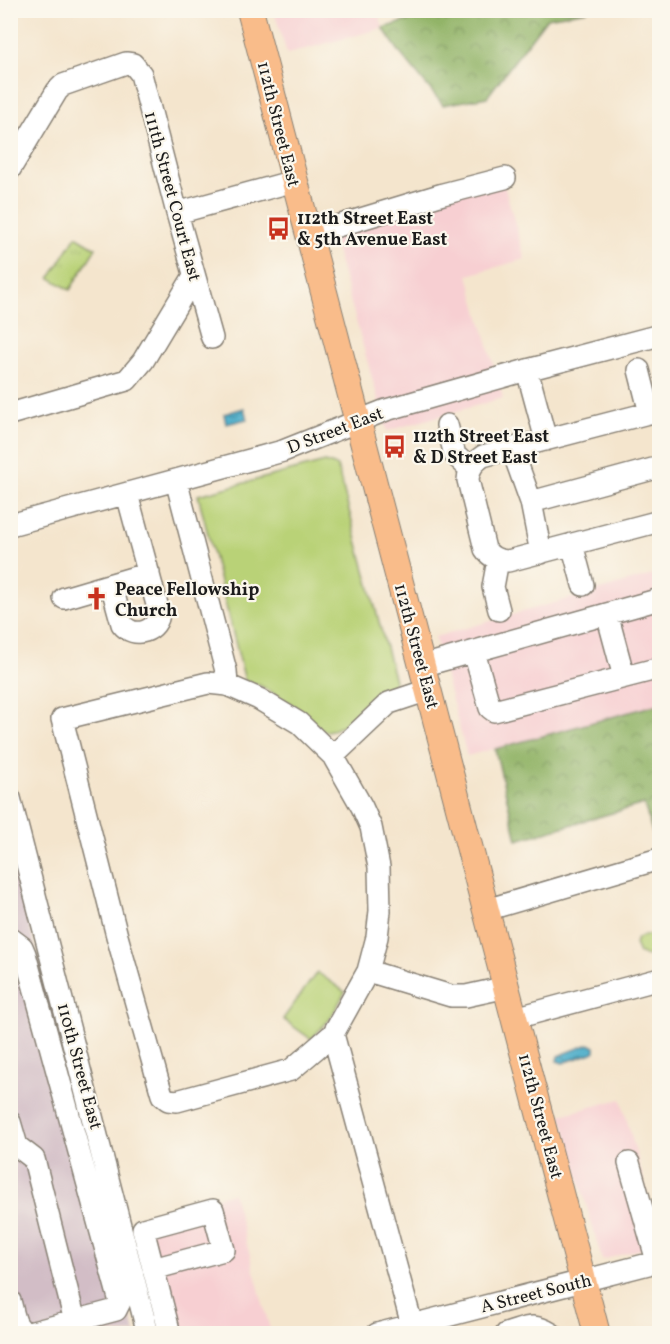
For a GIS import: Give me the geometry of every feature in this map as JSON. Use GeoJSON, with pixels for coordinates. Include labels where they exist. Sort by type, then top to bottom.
{"type":"FeatureCollection","features":[{"type":"Feature","properties":{"kind":"main road","name":"112th Street East"},"geometry":{"type":"LineString","coordinates":[[250,10],[597,1334]]}},
{"type":"Feature","properties":{"kind":"street","name":"111th Street Court East"},"geometry":{"type":"LineString","coordinates":[[10,169],[57,91],[63,85],[126,63],[134,64],[141,74],[212,338]]}},
{"type":"Feature","properties":{"kind":"street"},"geometry":{"type":"LineString","coordinates":[[308,235],[443,194],[505,178]]}},
{"type":"Feature","properties":{"kind":"street"},"geometry":{"type":"LineString","coordinates":[[177,213],[294,181]]}},
{"type":"Feature","properties":{"kind":"street"},"geometry":{"type":"LineString","coordinates":[[10,414],[126,380],[143,361],[194,276]]}},
{"type":"Feature","properties":{"kind":"street","name":"D Street East"},"geometry":{"type":"LineString","coordinates":[[10,525],[283,451],[386,410],[660,335]]}},
{"type":"Feature","properties":{"kind":"street"},"geometry":{"type":"LineString","coordinates":[[527,370],[546,440]]}},
{"type":"Feature","properties":{"kind":"street"},"geometry":{"type":"LineString","coordinates":[[639,370],[655,411],[483,456],[475,461],[470,469],[468,480],[483,542],[488,553],[498,560],[508,561],[659,522]]}},
{"type":"Feature","properties":{"kind":"street"},"geometry":{"type":"LineString","coordinates":[[447,425],[455,455],[470,469]]}},
{"type":"Feature","properties":{"kind":"street"},"geometry":{"type":"LineString","coordinates":[[512,449],[531,502],[541,553]]}},
{"type":"Feature","properties":{"kind":"street"},"geometry":{"type":"LineString","coordinates":[[531,502],[660,467]]}},
{"type":"Feature","properties":{"kind":"street"},"geometry":{"type":"LineString","coordinates":[[176,480],[226,671],[226,686]]}},
{"type":"Feature","properties":{"kind":"street"},"geometry":{"type":"LineString","coordinates":[[111,584],[126,629],[138,633],[152,627],[159,617],[127,494]]}},
{"type":"Feature","properties":{"kind":"street"},"geometry":{"type":"LineString","coordinates":[[572,544],[583,585]]}},
{"type":"Feature","properties":{"kind":"street"},"geometry":{"type":"LineString","coordinates":[[498,560],[493,587],[499,610]]}},
{"type":"Feature","properties":{"kind":"street"},"geometry":{"type":"LineString","coordinates":[[64,597],[149,573]]}},
{"type":"Feature","properties":{"kind":"street"},"geometry":{"type":"LineString","coordinates":[[333,756],[389,703],[425,678],[474,652],[660,599]]}},
{"type":"Feature","properties":{"kind":"street"},"geometry":{"type":"LineString","coordinates":[[607,614],[624,677]]}},
{"type":"Feature","properties":{"kind":"street"},"geometry":{"type":"LineString","coordinates":[[474,652],[490,708],[494,711],[660,668]]}},
{"type":"Feature","properties":{"kind":"street"},"geometry":{"type":"LineString","coordinates":[[198,684],[226,686],[259,699],[299,723],[333,756],[362,807],[371,827],[376,849],[380,911],[377,937],[368,971],[333,1034],[291,1070],[186,1100],[168,1100],[162,1095],[115,926],[62,719],[198,684]]}},
{"type":"Feature","properties":{"kind":"street","name":"110th Street East"},"geometry":{"type":"LineString","coordinates":[[10,798],[148,1334]]}},
{"type":"Feature","properties":{"kind":"street"},"geometry":{"type":"LineString","coordinates":[[486,910],[659,859]]}},
{"type":"Feature","properties":{"kind":"street"},"geometry":{"type":"LineString","coordinates":[[10,1301],[17,1326],[25,1332],[77,1327],[116,1310],[120,1302],[26,954],[13,942]]}},
{"type":"Feature","properties":{"kind":"street"},"geometry":{"type":"LineString","coordinates":[[368,971],[451,996],[466,996],[507,987]]}},
{"type":"Feature","properties":{"kind":"street"},"geometry":{"type":"LineString","coordinates":[[515,1018],[660,979]]}},
{"type":"Feature","properties":{"kind":"street"},"geometry":{"type":"LineString","coordinates":[[333,1034],[425,1326]]}},
{"type":"Feature","properties":{"kind":"street"},"geometry":{"type":"LineString","coordinates":[[10,1122],[17,1146],[33,1159],[77,1327]]}},
{"type":"Feature","properties":{"kind":"street"},"geometry":{"type":"LineString","coordinates":[[629,1163],[658,1261]]}},
{"type":"Feature","properties":{"kind":"street","name":"A Street South"},"geometry":{"type":"LineString","coordinates":[[377,1334],[425,1326],[658,1261]]}},
{"type":"Feature","properties":{"kind":"street"},"geometry":{"type":"LineString","coordinates":[[153,1269],[171,1334]]}},
{"type":"Feature","properties":{"kind":"street"},"geometry":{"type":"LineString","coordinates":[[506,1334],[534,1326],[552,1334]]}},
{"type":"Feature","properties":{"kind":"shaded area"},"geometry":{"type":"Polygon","coordinates":[[[274,11],[378,11],[383,28],[287,54],[274,11]]]}},
{"type":"Feature","properties":{"kind":"shaded area"},"geometry":{"type":"Polygon","coordinates":[[[500,170],[525,259],[468,275],[503,398],[387,431],[327,218],[500,170]]]}},
{"type":"Feature","properties":{"kind":"shaded area"},"geometry":{"type":"Polygon","coordinates":[[[659,573],[659,704],[467,756],[435,637],[659,573]]]}},
{"type":"Feature","properties":{"kind":"shaded area"},"geometry":{"type":"Polygon","coordinates":[[[11,854],[135,1333],[11,1333],[11,854]]]}},
{"type":"Feature","properties":{"kind":"shaded area"},"geometry":{"type":"Polygon","coordinates":[[[621,1099],[659,1236],[659,1244],[602,1260],[561,1115],[621,1099]]]}},
{"type":"Feature","properties":{"kind":"shaded area"},"geometry":{"type":"Polygon","coordinates":[[[233,1193],[271,1333],[164,1333],[133,1220],[233,1193]]]}},
{"type":"Feature","properties":{"kind":"green space"},"geometry":{"type":"Polygon","coordinates":[[[444,10],[587,11],[547,18],[487,97],[443,105],[400,53],[383,28],[444,10]]]}},
{"type":"Feature","properties":{"kind":"green space"},"geometry":{"type":"Polygon","coordinates":[[[76,236],[96,248],[70,290],[50,278],[76,236]]]}},
{"type":"Feature","properties":{"kind":"green space"},"geometry":{"type":"Polygon","coordinates":[[[325,462],[337,466],[395,681],[392,686],[372,697],[339,727],[324,731],[290,703],[261,686],[245,681],[198,495],[325,462]]]}},
{"type":"Feature","properties":{"kind":"green space"},"geometry":{"type":"Polygon","coordinates":[[[659,704],[659,855],[644,804],[517,840],[495,749],[659,704]]]}},
{"type":"Feature","properties":{"kind":"green space"},"geometry":{"type":"Polygon","coordinates":[[[659,932],[659,952],[647,956],[639,953],[635,944],[637,938],[659,932]]]}},
{"type":"Feature","properties":{"kind":"green space"},"geometry":{"type":"Polygon","coordinates":[[[317,972],[345,992],[330,1019],[311,1039],[283,1019],[317,972]]]}},
{"type":"Feature","properties":{"kind":"water"},"geometry":{"type":"Polygon","coordinates":[[[244,408],[247,419],[226,424],[224,414],[244,408]]]}},
{"type":"Feature","properties":{"kind":"water"},"geometry":{"type":"Polygon","coordinates":[[[589,1044],[595,1047],[592,1053],[563,1063],[557,1061],[558,1056],[589,1044]]]}},
{"type":"Feature","properties":{"kind":"place","name":"112th Street East & 5th Avenue East"},"geometry":{"type":"Point","coordinates":[279,228]}},
{"type":"Feature","properties":{"kind":"place","name":"112th Street East & D Street East"},"geometry":{"type":"Point","coordinates":[395,446]}},
{"type":"Feature","properties":{"kind":"place","name":"Peace Fellowship Church"},"geometry":{"type":"Point","coordinates":[97,599]}}]}
